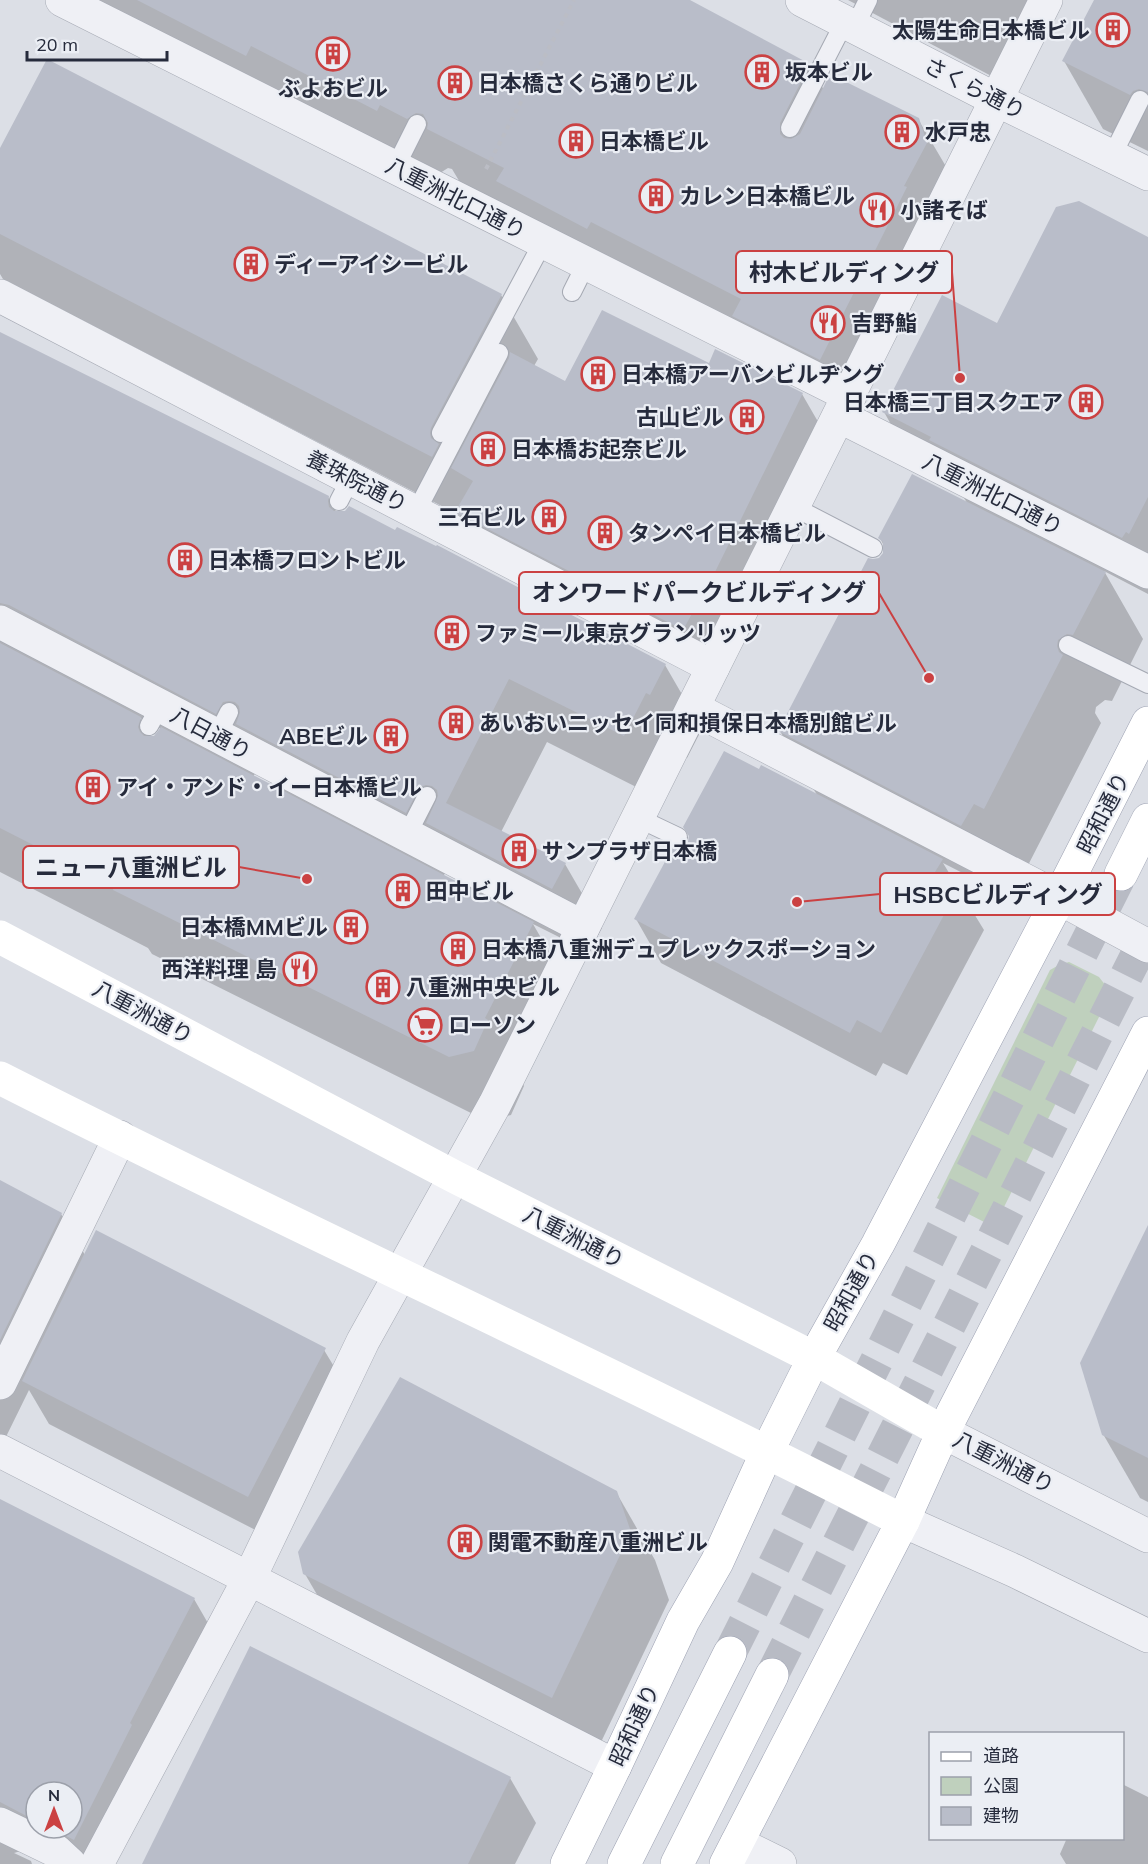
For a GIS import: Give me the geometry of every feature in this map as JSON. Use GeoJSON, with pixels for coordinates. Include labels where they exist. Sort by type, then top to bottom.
{"type":"FeatureCollection","features":[{"type":"Feature","properties":{"kind":"main road","name":"昭和通り"},"geometry":{"type":"LineString","coordinates":[[567,1864],[683,1621],[717,1562],[767,1452],[814,1359],[878,1244],[1148,723]]}},
{"type":"Feature","properties":{"kind":"main road","name":"昭和通り"},"geometry":{"type":"LineString","coordinates":[[1121,874],[1148,820]]}},
{"type":"Feature","properties":{"kind":"main road","name":"八重洲通り"},"geometry":{"type":"LineString","coordinates":[[0,937],[455,1177],[814,1359],[944,1432]]}},
{"type":"Feature","properties":{"kind":"main road"},"geometry":{"type":"LineString","coordinates":[[732,1853],[903,1521],[944,1432],[1148,1033]]}},
{"type":"Feature","properties":{"kind":"main road"},"geometry":{"type":"LineString","coordinates":[[0,1078],[767,1452],[903,1521]]}},
{"type":"Feature","properties":{"kind":"main road"},"geometry":{"type":"LineString","coordinates":[[624,1864],[730,1653]]}},
{"type":"Feature","properties":{"kind":"main road"},"geometry":{"type":"LineString","coordinates":[[677,1864],[772,1675]]}},
{"type":"Feature","properties":{"kind":"street","name":"八重洲北口通り"},"geometry":{"type":"LineString","coordinates":[[62,0],[543,242],[579,278],[844,406],[1148,572]]}},
{"type":"Feature","properties":{"kind":"street","name":"さくら通り"},"geometry":{"type":"LineString","coordinates":[[802,0],[856,16],[997,100],[1148,174]]}},
{"type":"Feature","properties":{"kind":"street"},"geometry":{"type":"LineString","coordinates":[[97,1864],[249,1579],[363,1341],[495,1104],[1046,0]]}},
{"type":"Feature","properties":{"kind":"street","name":"養珠院通り"},"geometry":{"type":"LineString","coordinates":[[0,296],[345,490],[416,512],[479,556],[713,667]]}},
{"type":"Feature","properties":{"kind":"street","name":"八日通り"},"geometry":{"type":"LineString","coordinates":[[3,631],[154,716],[223,724],[407,836],[583,927]]}},
{"type":"Feature","properties":{"kind":"street"},"geometry":{"type":"LineString","coordinates":[[693,708],[1148,946]]}},
{"type":"Feature","properties":{"kind":"street"},"geometry":{"type":"LineString","coordinates":[[0,1383],[120,1137]]}},
{"type":"Feature","properties":{"kind":"street","name":"八重洲通り"},"geometry":{"type":"LineString","coordinates":[[944,1432],[1148,1536]]}},
{"type":"Feature","properties":{"kind":"street"},"geometry":{"type":"LineString","coordinates":[[0,1451],[615,1766]]}},
{"type":"Feature","properties":{"kind":"street"},"geometry":{"type":"LineString","coordinates":[[903,1521],[1015,1571],[1148,1636]]}},
{"type":"Feature","properties":{"kind":"street"},"geometry":{"type":"LineString","coordinates":[[0,1824],[56,1851],[70,1864]]}},
{"type":"Feature","properties":{"kind":"street"},"geometry":{"type":"LineString","coordinates":[[732,1853],[780,1864]]}},
{"type":"Feature","properties":{"kind":"lane"},"geometry":{"type":"LineString","coordinates":[[790,128],[856,16]]}},
{"type":"Feature","properties":{"kind":"lane"},"geometry":{"type":"LineString","coordinates":[[1112,156],[1140,100]]}},
{"type":"Feature","properties":{"kind":"lane"},"geometry":{"type":"LineString","coordinates":[[395,168],[417,124]]}},
{"type":"Feature","properties":{"kind":"lane"},"geometry":{"type":"LineString","coordinates":[[441,434],[543,242]]}},
{"type":"Feature","properties":{"kind":"lane"},"geometry":{"type":"LineString","coordinates":[[416,512],[499,353]]}},
{"type":"Feature","properties":{"kind":"lane"},"geometry":{"type":"LineString","coordinates":[[794,507],[873,548]]}},
{"type":"Feature","properties":{"kind":"lane"},"geometry":{"type":"LineString","coordinates":[[1068,645],[1148,684]]}},
{"type":"Feature","properties":{"kind":"lane"},"geometry":{"type":"LineString","coordinates":[[407,836],[428,796]]}},
{"type":"Feature","properties":{"kind":"lane"},"geometry":{"type":"LineString","coordinates":[[638,818],[678,837]]}},
{"type":"Feature","properties":{"kind":"path"},"geometry":{"type":"LineString","coordinates":[[468,205],[574,0]]}},
{"type":"Feature","properties":{"kind":"green space"},"geometry":{"type":"Polygon","coordinates":[[[1069,962],[1099,977],[1106,986],[1107,1001],[994,1227],[937,1198],[1050,970],[1069,962]]]}},
{"type":"Feature","properties":{"kind":"building"},"geometry":{"type":"Polygon","coordinates":[[[137,0],[690,0],[810,64],[780,123],[780,134],[784,138],[791,139],[800,134],[830,74],[919,118],[927,143],[820,360],[732,316],[741,299],[591,222],[587,229],[496,181],[504,168],[427,129],[428,123],[423,114],[416,113],[407,119],[380,105],[377,111],[251,46],[246,56],[137,0]]]}},
{"type":"Feature","properties":{"kind":"building","name":"太陽生命日本橋ビル"},"geometry":{"type":"Polygon","coordinates":[[[1094,0],[1148,0],[1148,92],[1139,89],[1130,95],[1062,61],[1094,0]]]}},
{"type":"Feature","properties":{"kind":"building","name":"ディーアイシービル"},"geometry":{"type":"Polygon","coordinates":[[[47,59],[502,294],[431,428],[431,438],[439,444],[432,457],[0,234],[0,148],[47,59]]]}},
{"type":"Feature","properties":{"kind":"building","name":"日本橋三丁目スクエア"},"geometry":{"type":"Polygon","coordinates":[[[1079,201],[1148,237],[1148,497],[1129,534],[1126,532],[1122,538],[929,440],[931,437],[882,412],[942,295],[997,323],[1056,207],[1079,201]]]}},
{"type":"Feature","properties":{"kind":"building"},"geometry":{"type":"Polygon","coordinates":[[[602,310],[709,363],[715,349],[803,393],[716,570],[683,630],[455,512],[473,481],[451,468],[509,358],[510,352],[565,381],[602,310]]]}},
{"type":"Feature","properties":{"kind":"building"},"geometry":{"type":"Polygon","coordinates":[[[0,332],[329,496],[329,507],[334,511],[345,511],[349,506],[395,530],[397,527],[437,545],[666,664],[650,695],[646,693],[624,736],[509,679],[446,803],[566,863],[552,889],[426,823],[438,796],[437,790],[432,786],[420,787],[406,813],[236,724],[240,712],[235,702],[223,702],[216,714],[9,605],[0,603],[0,332]]]}},
{"type":"Feature","properties":{"kind":"building"},"geometry":{"type":"Polygon","coordinates":[[[912,474],[1106,572],[1073,635],[1067,634],[1058,640],[1059,652],[1063,655],[984,809],[974,804],[961,826],[778,731],[868,558],[879,558],[883,553],[883,542],[878,538],[912,474]]]}},
{"type":"Feature","properties":{"kind":"building"},"geometry":{"type":"Polygon","coordinates":[[[0,643],[141,717],[138,727],[144,736],[154,736],[161,727],[534,922],[485,1018],[488,1020],[474,1051],[449,1057],[113,890],[114,886],[0,828],[0,643]]]}},
{"type":"Feature","properties":{"kind":"building"},"geometry":{"type":"Polygon","coordinates":[[[724,751],[759,769],[761,765],[943,859],[935,872],[960,885],[881,1033],[857,1020],[850,1033],[634,919],[673,847],[679,848],[688,842],[689,836],[683,827],[724,751]]]}},
{"type":"Feature","properties":{"kind":"building"},"geometry":{"type":"Polygon","coordinates":[[[0,1180],[62,1213],[0,1340],[0,1180]]]}},
{"type":"Feature","properties":{"kind":"building"},"geometry":{"type":"Polygon","coordinates":[[[1148,1225],[1148,1458],[1102,1435],[1080,1363],[1148,1225]]]}},
{"type":"Feature","properties":{"kind":"building"},"geometry":{"type":"Polygon","coordinates":[[[96,1230],[326,1348],[248,1497],[22,1381],[96,1230]]]}},
{"type":"Feature","properties":{"kind":"building","name":"関電不動産八重洲ビル"},"geometry":{"type":"Polygon","coordinates":[[[400,1377],[617,1491],[631,1532],[552,1698],[303,1574],[298,1552],[400,1377]]]}},
{"type":"Feature","properties":{"kind":"building"},"geometry":{"type":"Polygon","coordinates":[[[0,1499],[195,1598],[130,1723],[132,1725],[84,1820],[84,1780],[24,1780],[24,1815],[0,1802],[0,1499]]]}},
{"type":"Feature","properties":{"kind":"building"},"geometry":{"type":"Polygon","coordinates":[[[250,1646],[511,1777],[468,1864],[142,1864],[250,1646]]]}},
{"type":"Feature","properties":{"kind":"tunnel"},"geometry":{"type":"LineString","coordinates":[[730,1653],[1121,874]]}},
{"type":"Feature","properties":{"kind":"tunnel"},"geometry":{"type":"LineString","coordinates":[[772,1675],[1148,933]]}},
{"type":"Feature","properties":{"kind":"place","name":"太陽生命日本橋ビル"},"geometry":{"type":"Point","coordinates":[1113,30]}},
{"type":"Feature","properties":{"kind":"place","name":"ぶよおビル"},"geometry":{"type":"Point","coordinates":[333,54]}},
{"type":"Feature","properties":{"kind":"place","name":"坂本ビル"},"geometry":{"type":"Point","coordinates":[762,72]}},
{"type":"Feature","properties":{"kind":"place","name":"日本橋さくら通りビル"},"geometry":{"type":"Point","coordinates":[455,83]}},
{"type":"Feature","properties":{"kind":"place","name":"水戸忠"},"geometry":{"type":"Point","coordinates":[902,132]}},
{"type":"Feature","properties":{"kind":"place","name":"日本橋ビル"},"geometry":{"type":"Point","coordinates":[576,141]}},
{"type":"Feature","properties":{"kind":"place","name":"カレン日本橋ビル"},"geometry":{"type":"Point","coordinates":[656,196]}},
{"type":"Feature","properties":{"kind":"place","name":"小諸そば"},"geometry":{"type":"Point","coordinates":[877,210]}},
{"type":"Feature","properties":{"kind":"place","name":"ディーアイシービル"},"geometry":{"type":"Point","coordinates":[251,264]}},
{"type":"Feature","properties":{"kind":"place","name":"吉野鮨"},"geometry":{"type":"Point","coordinates":[828,323]}},
{"type":"Feature","properties":{"kind":"place","name":"日本橋アーバンビルヂング"},"geometry":{"type":"Point","coordinates":[598,374]}},
{"type":"Feature","properties":{"kind":"place","name":"村木ビルディング"},"geometry":{"type":"Point","coordinates":[960,378]}},
{"type":"Feature","properties":{"kind":"place","name":"日本橋三丁目スクエア"},"geometry":{"type":"Point","coordinates":[1086,402]}},
{"type":"Feature","properties":{"kind":"place","name":"古山ビル"},"geometry":{"type":"Point","coordinates":[747,417]}},
{"type":"Feature","properties":{"kind":"place","name":"日本橋お起奈ビル"},"geometry":{"type":"Point","coordinates":[488,449]}},
{"type":"Feature","properties":{"kind":"place","name":"三石ビル"},"geometry":{"type":"Point","coordinates":[549,517]}},
{"type":"Feature","properties":{"kind":"place","name":"タンペイ日本橋ビル"},"geometry":{"type":"Point","coordinates":[605,533]}},
{"type":"Feature","properties":{"kind":"place","name":"日本橋フロントビル"},"geometry":{"type":"Point","coordinates":[185,560]}},
{"type":"Feature","properties":{"kind":"place","name":"ファミール東京グランリッツ"},"geometry":{"type":"Point","coordinates":[452,633]}},
{"type":"Feature","properties":{"kind":"place","name":"オンワードパークビルディング"},"geometry":{"type":"Point","coordinates":[929,678]}},
{"type":"Feature","properties":{"kind":"place","name":"あいおいニッセイ同和損保日本橋別館ビル"},"geometry":{"type":"Point","coordinates":[456,723]}},
{"type":"Feature","properties":{"kind":"place","name":"ABEビル"},"geometry":{"type":"Point","coordinates":[391,736]}},
{"type":"Feature","properties":{"kind":"place","name":"アイ・アンド・イー日本橋ビル"},"geometry":{"type":"Point","coordinates":[93,787]}},
{"type":"Feature","properties":{"kind":"place","name":"サンプラザ日本橋"},"geometry":{"type":"Point","coordinates":[519,851]}},
{"type":"Feature","properties":{"kind":"place","name":"ニュー八重洲ビル"},"geometry":{"type":"Point","coordinates":[307,879]}},
{"type":"Feature","properties":{"kind":"place","name":"田中ビル"},"geometry":{"type":"Point","coordinates":[403,891]}},
{"type":"Feature","properties":{"kind":"place","name":"HSBCビルディング"},"geometry":{"type":"Point","coordinates":[797,902]}},
{"type":"Feature","properties":{"kind":"place","name":"日本橋MMビル"},"geometry":{"type":"Point","coordinates":[351,927]}},
{"type":"Feature","properties":{"kind":"place","name":"日本橋八重洲デュプレックスポーション"},"geometry":{"type":"Point","coordinates":[458,949]}},
{"type":"Feature","properties":{"kind":"place","name":"西洋料理 島"},"geometry":{"type":"Point","coordinates":[300,969]}},
{"type":"Feature","properties":{"kind":"place","name":"八重洲中央ビル"},"geometry":{"type":"Point","coordinates":[383,987]}},
{"type":"Feature","properties":{"kind":"place","name":"ローソン"},"geometry":{"type":"Point","coordinates":[425,1025]}},
{"type":"Feature","properties":{"kind":"place","name":"関電不動産八重洲ビル"},"geometry":{"type":"Point","coordinates":[465,1542]}}]}
